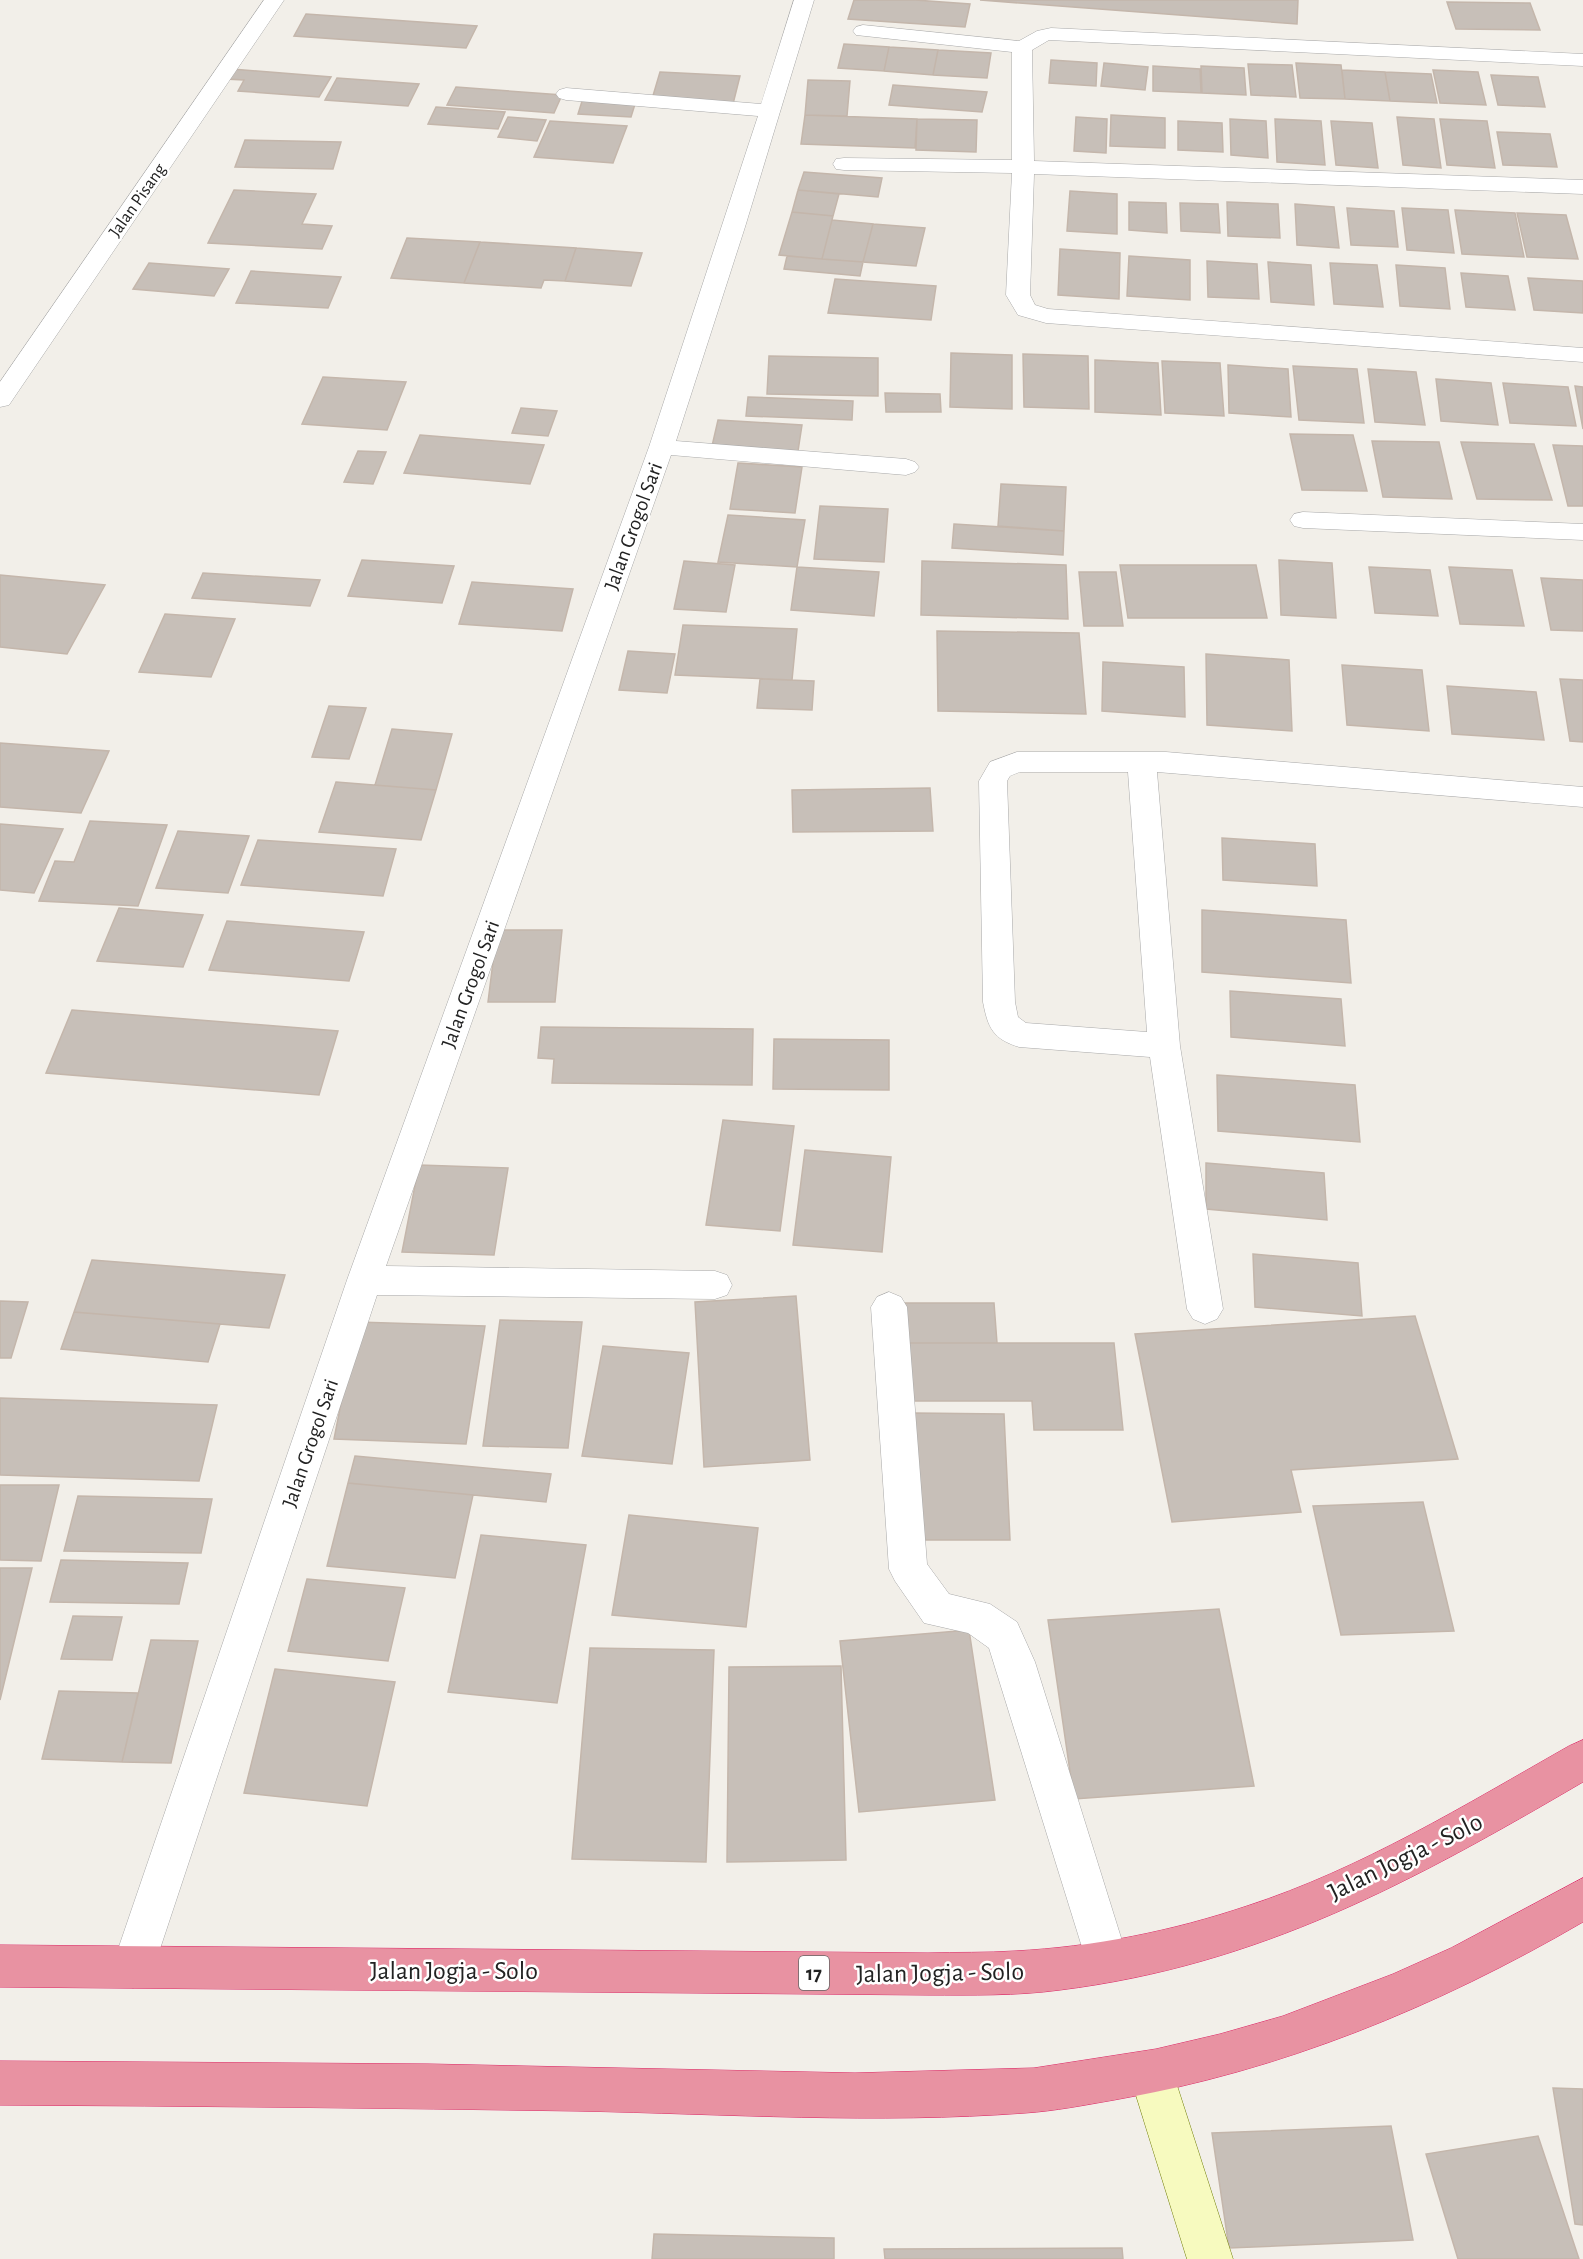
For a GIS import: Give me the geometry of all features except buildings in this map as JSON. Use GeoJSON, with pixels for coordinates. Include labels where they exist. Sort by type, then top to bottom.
{"type":"FeatureCollection","features":[{"type":"Feature","properties":{"kind":"highway","name":"Jalan Jogja - Solo"},"geometry":{"type":"LineString","coordinates":[[0,1966],[928,1974],[1028,1972],[1190,1944],[1276,1918],[1395,1863],[1488,1815],[1583,1760]]}},
{"type":"Feature","properties":{"kind":"highway"},"geometry":{"type":"LineString","coordinates":[[0,2083],[445,2086],[903,2095],[1030,2091],[1151,2073],[1250,2049],[1366,2010],[1467,1962],[1583,1899]]}},
{"type":"Feature","properties":{"kind":"main road"},"geometry":{"type":"LineString","coordinates":[[1151,2073],[1210,2259]]}},
{"type":"Feature","properties":{"kind":"street","name":"Jalan Pisang"},"geometry":{"type":"LineString","coordinates":[[0,400],[274,0]]}},
{"type":"Feature","properties":{"kind":"street","name":"Jalan Grogol Sari"},"geometry":{"type":"LineString","coordinates":[[133,1967],[364,1280],[661,447],[804,0]]}},
{"type":"Feature","properties":{"kind":"street"},"geometry":{"type":"LineString","coordinates":[[863,30],[1022,47],[1044,35],[1051,34],[1583,60]]}},
{"type":"Feature","properties":{"kind":"street"},"geometry":{"type":"LineString","coordinates":[[1022,47],[1023,167],[1018,295],[1026,310],[1046,316],[1583,355]]}},
{"type":"Feature","properties":{"kind":"street"},"geometry":{"type":"LineString","coordinates":[[566,93],[770,111]]}},
{"type":"Feature","properties":{"kind":"street"},"geometry":{"type":"LineString","coordinates":[[844,164],[1023,167],[1583,187]]}},
{"type":"Feature","properties":{"kind":"street"},"geometry":{"type":"LineString","coordinates":[[661,447],[906,467]]}},
{"type":"Feature","properties":{"kind":"street"},"geometry":{"type":"LineString","coordinates":[[1304,520],[1583,532]]}},
{"type":"Feature","properties":{"kind":"street"},"geometry":{"type":"LineString","coordinates":[[1164,1046],[1019,1035],[1003,1023],[999,1002],[993,782],[1000,769],[1017,762],[1166,762],[1583,797]]}},
{"type":"Feature","properties":{"kind":"street"},"geometry":{"type":"LineString","coordinates":[[1142,762],[1164,1046],[1204,1309]]}},
{"type":"Feature","properties":{"kind":"street"},"geometry":{"type":"LineString","coordinates":[[364,1280],[715,1285]]}},
{"type":"Feature","properties":{"kind":"street"},"geometry":{"type":"LineString","coordinates":[[889,1307],[908,1569],[938,1610],[976,1617],[1003,1635],[1015,1662],[1107,1960]]}}]}
